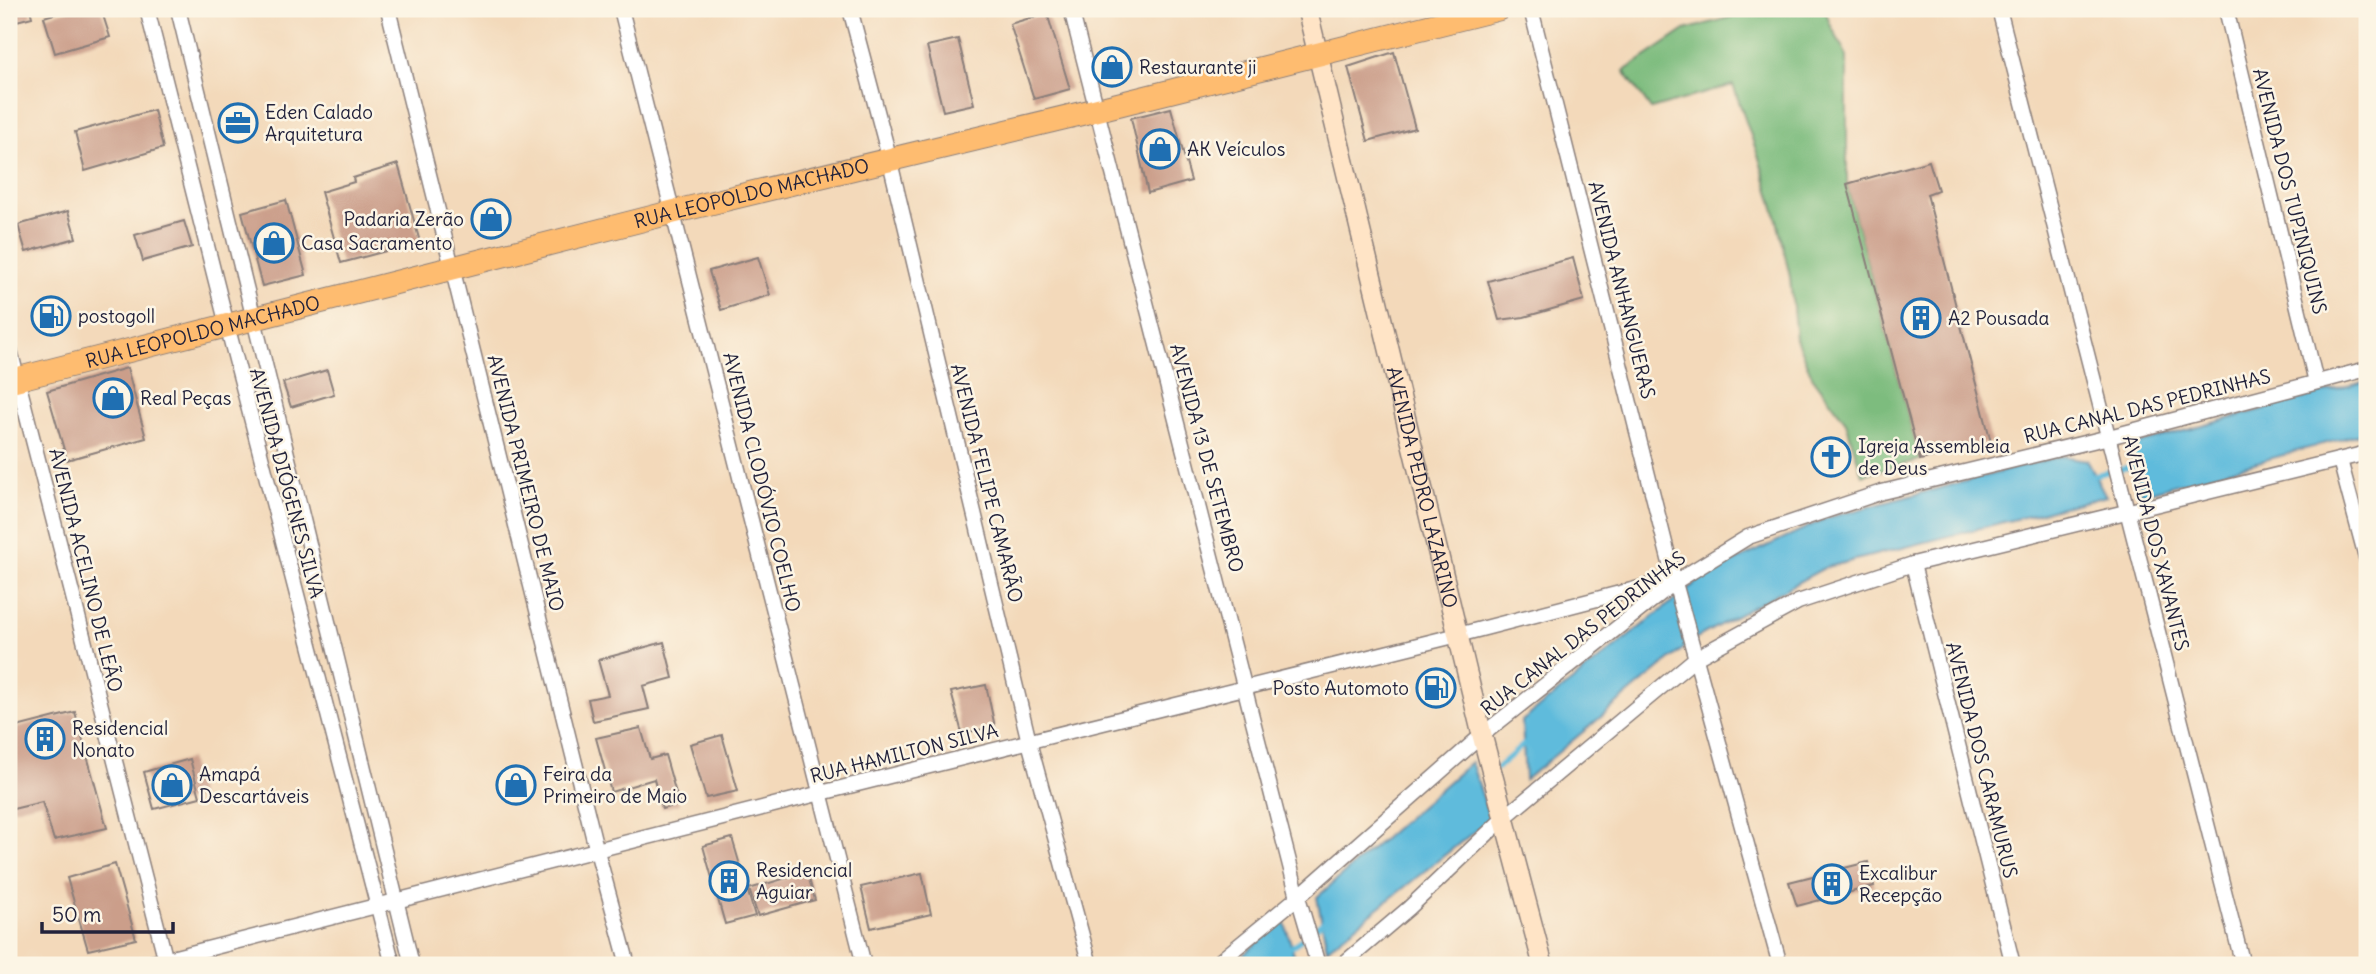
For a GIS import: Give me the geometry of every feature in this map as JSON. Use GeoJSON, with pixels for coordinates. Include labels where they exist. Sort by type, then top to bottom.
{"type":"FeatureCollection","features":[{"type":"Feature","properties":{"kind":"main road","name":"AVENIDA PEDRO LAZARINO"},"geometry":{"type":"LineString","coordinates":[[1307,9],[1482,735],[1543,965]]}},
{"type":"Feature","properties":{"kind":"main road","name":"RUA LEOPOLDO MACHADO"},"geometry":{"type":"LineString","coordinates":[[13,380],[673,212],[1498,9]]}},
{"type":"Feature","properties":{"kind":"street","name":"AVENIDA DIÓGENES SILVA"},"geometry":{"type":"LineString","coordinates":[[147,9],[226,325],[393,965]]}},
{"type":"Feature","properties":{"kind":"street","name":"AVENIDA DIÓGENES SILVA"},"geometry":{"type":"LineString","coordinates":[[178,9],[412,965]]}},
{"type":"Feature","properties":{"kind":"street","name":"AVENIDA PRIMEIRO DE MAIO"},"geometry":{"type":"LineString","coordinates":[[388,9],[628,965]]}},
{"type":"Feature","properties":{"kind":"street","name":"AVENIDA CLODÓVIO COELHO"},"geometry":{"type":"LineString","coordinates":[[621,9],[864,965]]}},
{"type":"Feature","properties":{"kind":"street","name":"AVENIDA FELIPE CAMARÃO"},"geometry":{"type":"LineString","coordinates":[[850,9],[890,160],[1029,742],[1090,965]]}},
{"type":"Feature","properties":{"kind":"street","name":"AVENIDA 13 DE SETEMBRO"},"geometry":{"type":"LineString","coordinates":[[1071,9],[1247,688],[1298,897],[1318,964]]}},
{"type":"Feature","properties":{"kind":"street","name":"AVENIDA ANHANGUERAS"},"geometry":{"type":"LineString","coordinates":[[1531,9],[1695,654]]}},
{"type":"Feature","properties":{"kind":"street","name":"AVENIDA DOS XAVANTES"},"geometry":{"type":"LineString","coordinates":[[1999,9],[2243,965]]}},
{"type":"Feature","properties":{"kind":"street","name":"AVENIDA DOS TUPINIQUINS"},"geometry":{"type":"LineString","coordinates":[[2226,9],[2316,382]]}},
{"type":"Feature","properties":{"kind":"street","name":"AVENIDA ACELINO DE LEÃO"},"geometry":{"type":"LineString","coordinates":[[9,346],[13,380],[166,963]]}},
{"type":"Feature","properties":{"kind":"street","name":"RUA CANAL DAS PEDRINHAS"},"geometry":{"type":"LineString","coordinates":[[1215,965],[1298,897],[1482,735],[1676,584],[1748,537],[1869,496],[2109,437],[2367,369]]}},
{"type":"Feature","properties":{"kind":"street"},"geometry":{"type":"LineString","coordinates":[[1342,965],[1409,908],[1505,817],[1695,654],[1798,601],[1913,564],[2367,453]]}},
{"type":"Feature","properties":{"kind":"street"},"geometry":{"type":"LineString","coordinates":[[2340,460],[2367,561]]}},
{"type":"Feature","properties":{"kind":"street","name":"AVENIDA DOS CARAMURUS"},"geometry":{"type":"LineString","coordinates":[[1913,564],[2013,965]]}},
{"type":"Feature","properties":{"kind":"street","name":"RUA HAMILTON SILVA"},"geometry":{"type":"LineString","coordinates":[[144,965],[166,963],[377,905],[821,793],[1458,635],[1676,584]]}},
{"type":"Feature","properties":{"kind":"street"},"geometry":{"type":"LineString","coordinates":[[1695,654],[1780,965]]}},
{"type":"Feature","properties":{"kind":"green space"},"geometry":{"type":"Polygon","coordinates":[[[1760,9],[1825,9],[1847,56],[1847,184],[1920,460],[1862,475],[1846,422],[1812,376],[1796,339],[1790,277],[1775,211],[1733,85],[1651,109],[1624,71],[1685,30],[1760,9]]]}},
{"type":"Feature","properties":{"kind":"water"},"geometry":{"type":"Polygon","coordinates":[[[2367,381],[2367,432],[2142,494],[2129,446],[2367,381]]]}},
{"type":"Feature","properties":{"kind":"water"},"geometry":{"type":"Polygon","coordinates":[[[2061,456],[2087,460],[2106,496],[1824,568],[1696,638],[1525,780],[1522,721],[1707,574],[1827,518],[2061,456]]]}},
{"type":"Feature","properties":{"kind":"water"},"geometry":{"type":"Polygon","coordinates":[[[1471,762],[1490,819],[1327,949],[1317,897],[1471,762]]]}},
{"type":"Feature","properties":{"kind":"water"},"geometry":{"type":"Polygon","coordinates":[[[1284,920],[1297,965],[1231,965],[1284,920]]]}},
{"type":"Feature","properties":{"kind":"building"},"geometry":{"type":"Polygon","coordinates":[[[9,9],[30,9],[32,17],[9,23],[9,9]]]}},
{"type":"Feature","properties":{"kind":"building"},"geometry":{"type":"Polygon","coordinates":[[[71,9],[101,9],[110,37],[55,53],[44,17],[71,9]]]}},
{"type":"Feature","properties":{"kind":"building"},"geometry":{"type":"Polygon","coordinates":[[[1047,13],[1070,89],[1034,99],[1010,24],[1047,13]]]}},
{"type":"Feature","properties":{"kind":"building"},"geometry":{"type":"Polygon","coordinates":[[[958,39],[974,104],[943,111],[927,46],[958,39]]]}},
{"type":"Feature","properties":{"kind":"building"},"geometry":{"type":"Polygon","coordinates":[[[1394,52],[1415,128],[1368,141],[1348,67],[1394,52]]]}},
{"type":"Feature","properties":{"kind":"building","name":"AK Veículos"},"geometry":{"type":"Polygon","coordinates":[[[1171,108],[1191,181],[1148,193],[1131,118],[1171,108]]]}},
{"type":"Feature","properties":{"kind":"building"},"geometry":{"type":"Polygon","coordinates":[[[154,110],[163,148],[85,171],[75,132],[154,110]]]}},
{"type":"Feature","properties":{"kind":"building","name":"A2 Pousada"},"geometry":{"type":"Polygon","coordinates":[[[1929,161],[1938,190],[1927,194],[1991,442],[1920,460],[1847,184],[1929,161]]]}},
{"type":"Feature","properties":{"kind":"building"},"geometry":{"type":"Polygon","coordinates":[[[398,164],[420,242],[341,263],[321,192],[354,182],[353,178],[398,164]]]}},
{"type":"Feature","properties":{"kind":"building","name":"Casa Sacramento"},"geometry":{"type":"Polygon","coordinates":[[[286,200],[306,275],[262,286],[242,212],[286,200]]]}},
{"type":"Feature","properties":{"kind":"building"},"geometry":{"type":"Polygon","coordinates":[[[68,211],[76,238],[26,252],[18,225],[68,211]]]}},
{"type":"Feature","properties":{"kind":"building"},"geometry":{"type":"Polygon","coordinates":[[[184,221],[192,247],[143,261],[135,235],[184,221]]]}},
{"type":"Feature","properties":{"kind":"building"},"geometry":{"type":"Polygon","coordinates":[[[758,257],[770,295],[721,310],[709,271],[758,257]]]}},
{"type":"Feature","properties":{"kind":"building"},"geometry":{"type":"Polygon","coordinates":[[[1573,258],[1584,300],[1524,317],[1499,320],[1488,281],[1573,258]]]}},
{"type":"Feature","properties":{"kind":"building"},"geometry":{"type":"Polygon","coordinates":[[[127,368],[146,438],[67,460],[47,391],[127,368]]]}},
{"type":"Feature","properties":{"kind":"building"},"geometry":{"type":"Polygon","coordinates":[[[327,370],[334,394],[291,407],[283,383],[327,370]]]}},
{"type":"Feature","properties":{"kind":"building"},"geometry":{"type":"Polygon","coordinates":[[[664,642],[673,678],[643,686],[649,709],[593,721],[588,699],[608,695],[598,660],[664,642]]]}},
{"type":"Feature","properties":{"kind":"building"},"geometry":{"type":"Polygon","coordinates":[[[986,685],[995,727],[962,733],[951,692],[986,685]]]}},
{"type":"Feature","properties":{"kind":"building"},"geometry":{"type":"Polygon","coordinates":[[[75,712],[107,828],[54,840],[42,802],[9,810],[9,729],[75,712]]]}},
{"type":"Feature","properties":{"kind":"building"},"geometry":{"type":"Polygon","coordinates":[[[641,728],[650,759],[665,755],[679,804],[662,809],[654,779],[611,792],[596,738],[641,728]]]}},
{"type":"Feature","properties":{"kind":"building"},"geometry":{"type":"Polygon","coordinates":[[[722,735],[738,791],[706,798],[690,744],[722,735]]]}},
{"type":"Feature","properties":{"kind":"building","name":"Amapá Descartáveis"},"geometry":{"type":"Polygon","coordinates":[[[190,759],[200,797],[154,809],[144,772],[190,759]]]}},
{"type":"Feature","properties":{"kind":"building","name":"Residencial Aguiar"},"geometry":{"type":"Polygon","coordinates":[[[732,838],[755,916],[725,924],[703,846],[732,838]]]}},
{"type":"Feature","properties":{"kind":"building","name":"Excalibur Recepção"},"geometry":{"type":"Polygon","coordinates":[[[1868,862],[1874,886],[1797,906],[1789,882],[1868,862]]]}},
{"type":"Feature","properties":{"kind":"building"},"geometry":{"type":"Polygon","coordinates":[[[115,864],[136,939],[88,950],[67,878],[115,864]]]}},
{"type":"Feature","properties":{"kind":"building"},"geometry":{"type":"Polygon","coordinates":[[[807,872],[815,900],[758,916],[749,889],[807,872]]]}},
{"type":"Feature","properties":{"kind":"building"},"geometry":{"type":"Polygon","coordinates":[[[922,873],[931,914],[871,928],[861,887],[922,873]]]}},
{"type":"Feature","properties":{"kind":"waterway"},"geometry":{"type":"LineString","coordinates":[[2090,476],[2138,465]]}},
{"type":"Feature","properties":{"kind":"waterway"},"geometry":{"type":"LineString","coordinates":[[1497,768],[1529,740]]}},
{"type":"Feature","properties":{"kind":"waterway"},"geometry":{"type":"LineString","coordinates":[[1288,950],[1327,918]]}},
{"type":"Feature","properties":{"kind":"place","name":"Restaurante ji"},"geometry":{"type":"Point","coordinates":[1112,67]}},
{"type":"Feature","properties":{"kind":"place","name":"Eden Calado Arquitetura"},"geometry":{"type":"Point","coordinates":[238,123]}},
{"type":"Feature","properties":{"kind":"place","name":"AK Veículos"},"geometry":{"type":"Point","coordinates":[1160,149]}},
{"type":"Feature","properties":{"kind":"place","name":"Padaria Zerão"},"geometry":{"type":"Point","coordinates":[491,219]}},
{"type":"Feature","properties":{"kind":"place","name":"Casa Sacramento"},"geometry":{"type":"Point","coordinates":[274,243]}},
{"type":"Feature","properties":{"kind":"place","name":"postogoll"},"geometry":{"type":"Point","coordinates":[51,316]}},
{"type":"Feature","properties":{"kind":"place","name":"A2 Pousada"},"geometry":{"type":"Point","coordinates":[1921,318]}},
{"type":"Feature","properties":{"kind":"place","name":"Real Peças"},"geometry":{"type":"Point","coordinates":[113,398]}},
{"type":"Feature","properties":{"kind":"place","name":"Igreja Assembleia de Deus"},"geometry":{"type":"Point","coordinates":[1831,457]}},
{"type":"Feature","properties":{"kind":"place","name":"Posto Automoto"},"geometry":{"type":"Point","coordinates":[1436,688]}},
{"type":"Feature","properties":{"kind":"place","name":"Residencial Nonato"},"geometry":{"type":"Point","coordinates":[45,739]}},
{"type":"Feature","properties":{"kind":"place","name":"Amapá Descartáveis"},"geometry":{"type":"Point","coordinates":[172,785]}},
{"type":"Feature","properties":{"kind":"place","name":"Feira da Primeiro de Maio"},"geometry":{"type":"Point","coordinates":[516,785]}},
{"type":"Feature","properties":{"kind":"place","name":"Residencial Aguiar"},"geometry":{"type":"Point","coordinates":[729,881]}},
{"type":"Feature","properties":{"kind":"place","name":"Excalibur Recepção"},"geometry":{"type":"Point","coordinates":[1832,884]}}]}
